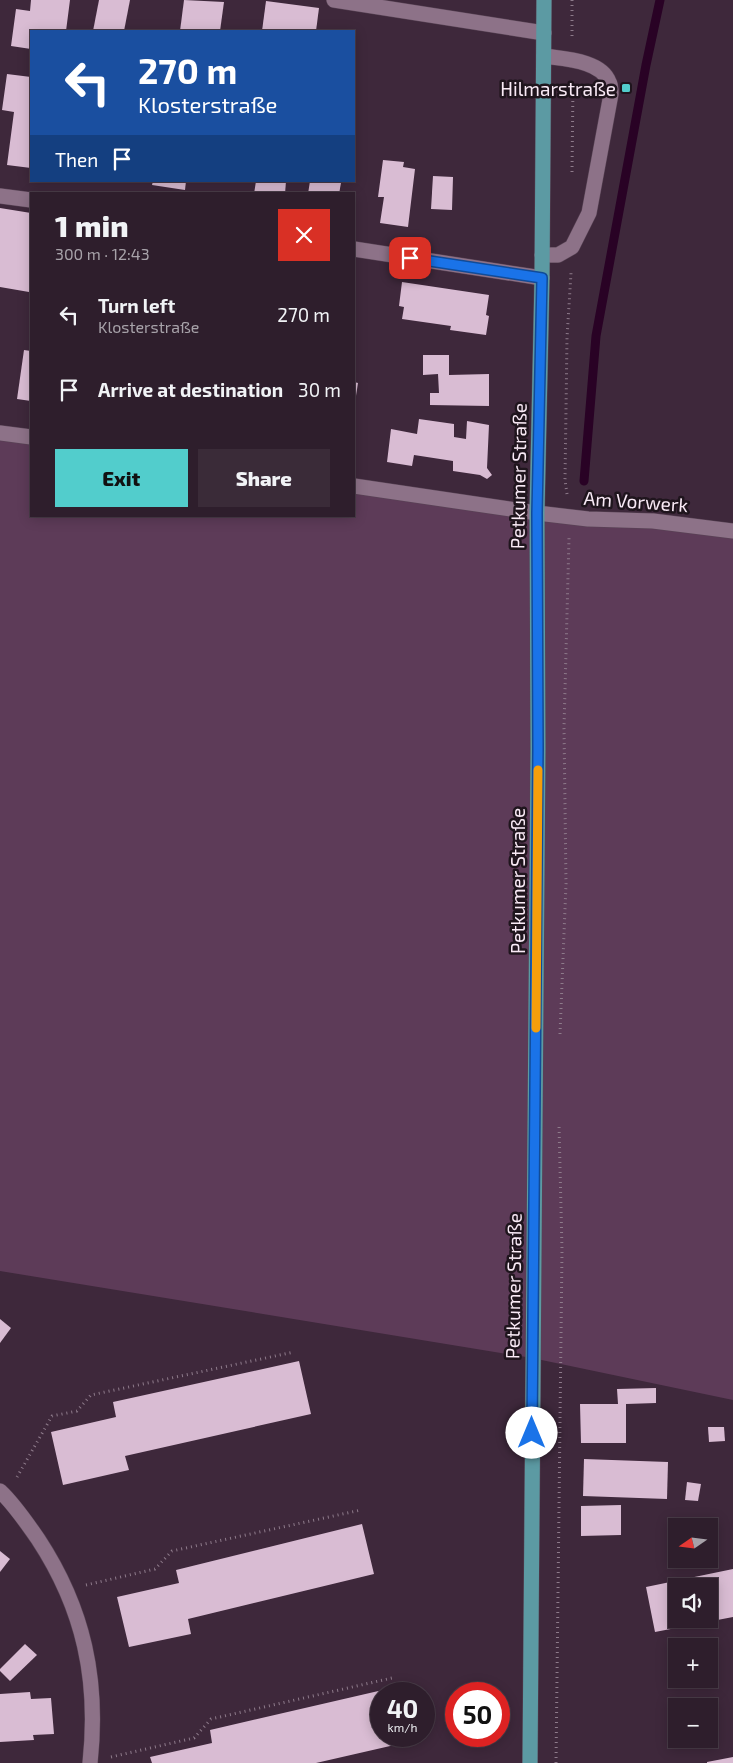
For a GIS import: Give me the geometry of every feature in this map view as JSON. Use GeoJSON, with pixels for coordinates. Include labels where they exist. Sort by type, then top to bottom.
{"type":"FeatureCollection","features":[{"type":"Feature","properties":{"kind":"main road","name":"Petkumer Straße"},"geometry":{"type":"LineString","coordinates":[[530,1763],[538,758],[537,513],[542,278],[544,0]]}},
{"type":"Feature","properties":{"kind":"street"},"geometry":{"type":"LineString","coordinates":[[334,0],[544,33]]}},
{"type":"Feature","properties":{"kind":"street"},"geometry":{"type":"LineString","coordinates":[[542,255],[558,255],[572,247],[589,213],[611,94],[609,80],[594,67],[585,62],[544,56]]}},
{"type":"Feature","properties":{"kind":"street"},"geometry":{"type":"LineString","coordinates":[[0,196],[30,200]]}},
{"type":"Feature","properties":{"kind":"street"},"geometry":{"type":"LineString","coordinates":[[355,250],[542,278]]}},
{"type":"Feature","properties":{"kind":"street"},"geometry":{"type":"LineString","coordinates":[[0,433],[30,437]]}},
{"type":"Feature","properties":{"kind":"street","name":"Am Vorwerk"},"geometry":{"type":"LineString","coordinates":[[355,486],[570,517],[653,521],[733,531]]}},
{"type":"Feature","properties":{"kind":"street"},"geometry":{"type":"LineString","coordinates":[[3,1494],[25,1521],[50,1558],[66,1589],[81,1629],[89,1661],[93,1697],[90,1762]]}},
{"type":"Feature","properties":{"kind":"path"},"geometry":{"type":"LineString","coordinates":[[572,0],[572,178]]}},
{"type":"Feature","properties":{"kind":"path"},"geometry":{"type":"LineString","coordinates":[[560,1039],[566,884],[564,728],[570,517],[564,480],[567,338],[572,247]]}},
{"type":"Feature","properties":{"kind":"path"},"geometry":{"type":"LineString","coordinates":[[556,1763],[562,1260],[559,1116]]}},
{"type":"Feature","properties":{"kind":"path"},"geometry":{"type":"LineString","coordinates":[[3,1494],[52,1416],[77,1411],[91,1396],[294,1352]]}},
{"type":"Feature","properties":{"kind":"path"},"geometry":{"type":"LineString","coordinates":[[66,1589],[156,1569],[172,1552],[361,1510]]}},
{"type":"Feature","properties":{"kind":"path"},"geometry":{"type":"LineString","coordinates":[[90,1762],[194,1738],[211,1719],[392,1678]]}},
{"type":"Feature","properties":{"kind":"shaded area"},"geometry":{"type":"Polygon","coordinates":[[[0,433],[30,437],[30,517],[355,517],[355,486],[733,531],[733,1400],[532,1358],[0,1271],[0,433]]]}},
{"type":"Feature","properties":{"kind":"building"},"geometry":{"type":"Polygon","coordinates":[[[31,0],[70,0],[66,30],[30,30],[30,49],[11,46],[16,9],[30,11],[31,0]]]}},
{"type":"Feature","properties":{"kind":"building"},"geometry":{"type":"Polygon","coordinates":[[[99,0],[130,0],[124,30],[93,30],[99,0]]]}},
{"type":"Feature","properties":{"kind":"building"},"geometry":{"type":"Polygon","coordinates":[[[184,0],[224,2],[220,30],[180,30],[184,0]]]}},
{"type":"Feature","properties":{"kind":"building"},"geometry":{"type":"Polygon","coordinates":[[[266,1],[319,8],[316,30],[262,30],[266,1]]]}},
{"type":"Feature","properties":{"kind":"building"},"geometry":{"type":"Polygon","coordinates":[[[7,74],[30,77],[30,168],[7,165],[14,112],[2,110],[7,74]]]}},
{"type":"Feature","properties":{"kind":"building"},"geometry":{"type":"Polygon","coordinates":[[[383,160],[404,162],[403,167],[415,169],[408,227],[380,223],[384,197],[378,197],[383,160]]]}},
{"type":"Feature","properties":{"kind":"building"},"geometry":{"type":"Polygon","coordinates":[[[433,176],[453,177],[452,210],[431,209],[433,176]]]}},
{"type":"Feature","properties":{"kind":"building"},"geometry":{"type":"Polygon","coordinates":[[[153,182],[186,182],[185,190],[152,185],[153,182]]]}},
{"type":"Feature","properties":{"kind":"building"},"geometry":{"type":"Polygon","coordinates":[[[256,182],[286,182],[285,192],[254,192],[256,182]]]}},
{"type":"Feature","properties":{"kind":"building"},"geometry":{"type":"Polygon","coordinates":[[[310,182],[341,183],[339,192],[308,192],[310,182]]]}},
{"type":"Feature","properties":{"kind":"building"},"geometry":{"type":"Polygon","coordinates":[[[0,208],[30,213],[29,292],[0,287],[0,208]]]}},
{"type":"Feature","properties":{"kind":"building"},"geometry":{"type":"Polygon","coordinates":[[[402,282],[489,295],[486,315],[489,316],[486,335],[450,330],[451,326],[402,319],[404,307],[399,306],[402,282]]]}},
{"type":"Feature","properties":{"kind":"building"},"geometry":{"type":"Polygon","coordinates":[[[24,350],[30,351],[30,401],[17,399],[24,350]]]}},
{"type":"Feature","properties":{"kind":"building"},"geometry":{"type":"Polygon","coordinates":[[[423,355],[449,355],[449,375],[489,374],[489,406],[430,405],[430,393],[439,393],[438,374],[423,375],[423,355]]]}},
{"type":"Feature","properties":{"kind":"building"},"geometry":{"type":"Polygon","coordinates":[[[355,382],[358,383],[355,402],[355,382]]]}},
{"type":"Feature","properties":{"kind":"building"},"geometry":{"type":"Polygon","coordinates":[[[419,419],[454,424],[454,437],[466,439],[467,421],[489,425],[487,468],[492,475],[487,479],[480,475],[453,471],[453,461],[414,455],[412,466],[387,462],[391,429],[417,434],[419,419]]]}},
{"type":"Feature","properties":{"kind":"building"},"geometry":{"type":"Polygon","coordinates":[[[0,1319],[11,1328],[0,1343],[0,1319]]]}},
{"type":"Feature","properties":{"kind":"building"},"geometry":{"type":"Polygon","coordinates":[[[299,1361],[311,1414],[125,1456],[129,1470],[63,1485],[51,1432],[116,1417],[113,1402],[299,1361]]]}},
{"type":"Feature","properties":{"kind":"building"},"geometry":{"type":"Polygon","coordinates":[[[656,1388],[656,1403],[626,1404],[626,1443],[581,1443],[580,1404],[618,1404],[617,1389],[656,1388]]]}},
{"type":"Feature","properties":{"kind":"building"},"geometry":{"type":"Polygon","coordinates":[[[708,1427],[724,1427],[725,1441],[709,1442],[708,1427]]]}},
{"type":"Feature","properties":{"kind":"building"},"geometry":{"type":"Polygon","coordinates":[[[584,1459],[668,1462],[667,1499],[583,1496],[584,1459]]]}},
{"type":"Feature","properties":{"kind":"building"},"geometry":{"type":"Polygon","coordinates":[[[687,1482],[701,1484],[698,1501],[685,1500],[687,1482]]]}},
{"type":"Feature","properties":{"kind":"building"},"geometry":{"type":"Polygon","coordinates":[[[621,1505],[621,1535],[581,1536],[581,1506],[621,1505]]]}},
{"type":"Feature","properties":{"kind":"building"},"geometry":{"type":"Polygon","coordinates":[[[362,1524],[374,1574],[188,1619],[191,1634],[129,1647],[117,1597],[179,1583],[176,1570],[362,1524]]]}},
{"type":"Feature","properties":{"kind":"building"},"geometry":{"type":"Polygon","coordinates":[[[0,1551],[10,1559],[0,1572],[0,1551]]]}},
{"type":"Feature","properties":{"kind":"building"},"geometry":{"type":"Polygon","coordinates":[[[733,1569],[733,1617],[718,1620],[718,1578],[690,1578],[733,1569]]]}},
{"type":"Feature","properties":{"kind":"building"},"geometry":{"type":"Polygon","coordinates":[[[668,1582],[668,1628],[676,1628],[655,1632],[646,1587],[668,1582]]]}},
{"type":"Feature","properties":{"kind":"building"},"geometry":{"type":"Polygon","coordinates":[[[25,1644],[37,1655],[10,1681],[0,1669],[25,1644]]]}},
{"type":"Feature","properties":{"kind":"building"},"geometry":{"type":"Polygon","coordinates":[[[30,1692],[31,1699],[51,1698],[54,1734],[33,1735],[34,1740],[0,1742],[0,1694],[30,1692]]]}},
{"type":"Feature","properties":{"kind":"building"},"geometry":{"type":"Polygon","coordinates":[[[370,1693],[370,1747],[386,1747],[316,1763],[152,1763],[150,1757],[212,1743],[210,1730],[370,1693]]]}},
{"type":"Feature","properties":{"kind":"building"},"geometry":{"type":"Polygon","coordinates":[[[733,1757],[733,1763],[707,1763],[707,1762],[733,1757]]]}},
{"type":"Feature","properties":{"kind":"waterway"},"geometry":{"type":"LineString","coordinates":[[584,481],[596,336],[646,65],[660,0]]}},
{"type":"Feature","properties":{"kind":"slow traffic"},"geometry":{"type":"LineString","coordinates":[[536,1028],[538,770]]}},
{"type":"Feature","properties":{"kind":"place","name":"Hilmarstraße"},"geometry":{"type":"Point","coordinates":[626,88]}},
{"type":"Feature","properties":{"kind":"route"},"geometry":{"type":"LineString","coordinates":[[410,258],[542,278],[537,513],[538,749],[532,1433]]}}]}
